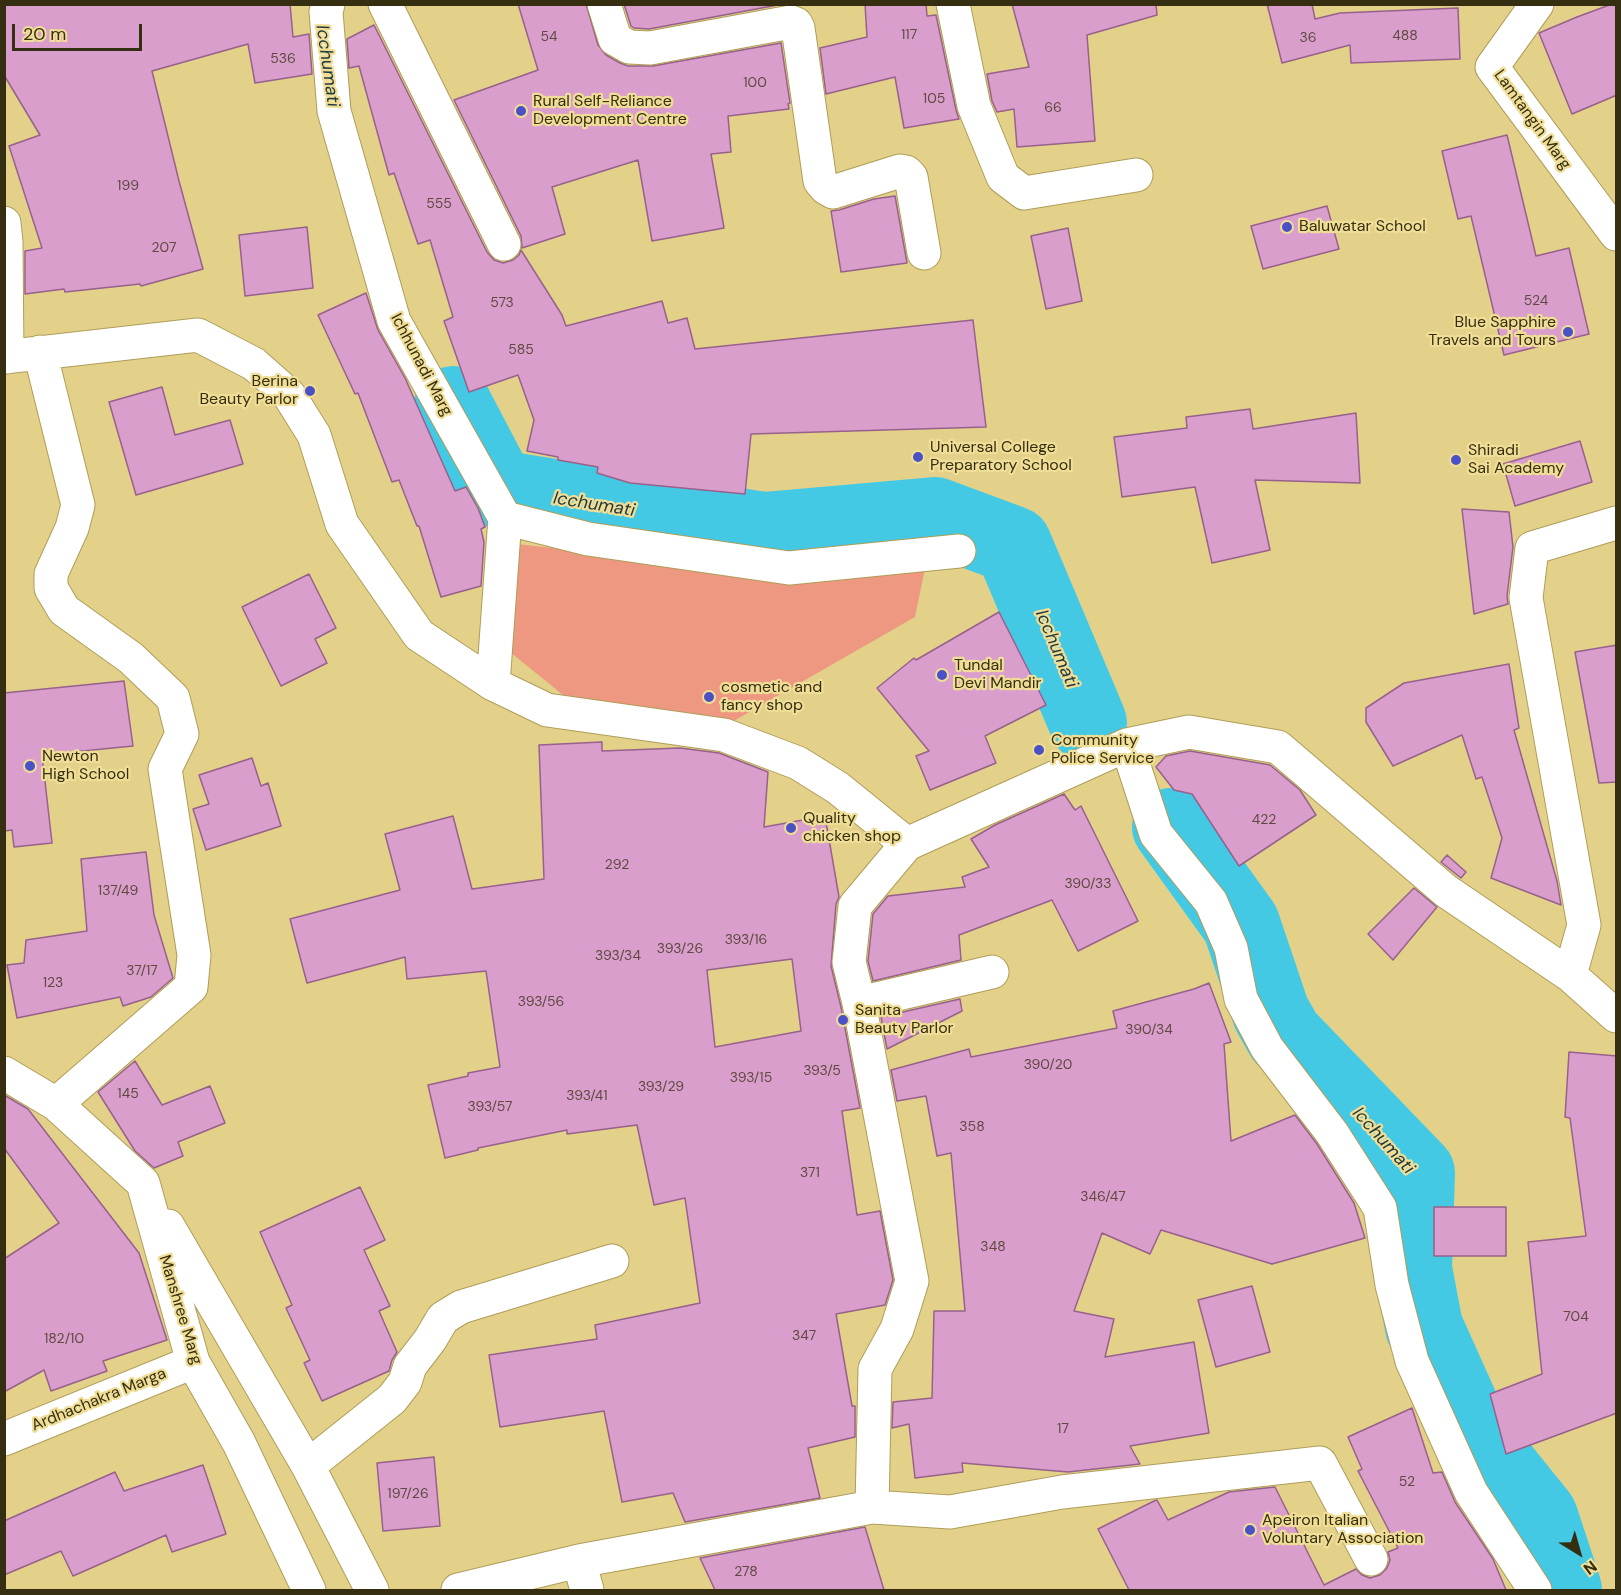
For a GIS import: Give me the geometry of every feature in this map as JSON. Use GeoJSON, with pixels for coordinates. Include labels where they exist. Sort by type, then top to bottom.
{"type":"FeatureCollection","features":[{"type":"Feature","properties":{"kind":"street","name":"Ichhunadi Marg"},"geometry":{"type":"LineString","coordinates":[[328,4],[326,12],[334,111],[394,321],[505,518]]}},
{"type":"Feature","properties":{"kind":"street"},"geometry":{"type":"LineString","coordinates":[[385,4],[504,244]]}},
{"type":"Feature","properties":{"kind":"street"},"geometry":{"type":"LineString","coordinates":[[604,4],[615,39],[629,47],[650,48],[791,22],[796,24],[820,181],[833,192],[900,171],[906,172],[911,177],[924,253]]}},
{"type":"Feature","properties":{"kind":"street"},"geometry":{"type":"LineString","coordinates":[[953,4],[974,106],[1003,177],[1024,193],[1136,175]]}},
{"type":"Feature","properties":{"kind":"street","name":"Lamtangin Marg"},"geometry":{"type":"LineString","coordinates":[[1537,4],[1492,67],[1617,234]]}},
{"type":"Feature","properties":{"kind":"street"},"geometry":{"type":"LineString","coordinates":[[4,223],[6,357],[198,335],[254,364],[289,395],[314,435],[342,524],[419,635],[493,684],[547,710],[724,735],[798,763],[838,788],[907,844]]}},
{"type":"Feature","properties":{"kind":"street"},"geometry":{"type":"LineString","coordinates":[[40,352],[78,505],[72,528],[51,574],[51,588],[64,610],[131,658],[173,698],[182,734],[165,769],[194,955],[191,987],[56,1104]]}},
{"type":"Feature","properties":{"kind":"street"},"geometry":{"type":"LineString","coordinates":[[493,684],[505,518],[588,538],[789,568],[959,550]]}},
{"type":"Feature","properties":{"kind":"street"},"geometry":{"type":"LineString","coordinates":[[1570,975],[1584,925],[1526,598],[1532,548],[1617,523]]}},
{"type":"Feature","properties":{"kind":"street"},"geometry":{"type":"LineString","coordinates":[[872,1507],[875,1369],[897,1329],[912,1281],[860,1004],[849,962],[855,906],[907,844],[1127,745],[1189,732],[1278,747],[1446,891],[1570,975],[1617,1016]]}},
{"type":"Feature","properties":{"kind":"street"},"geometry":{"type":"LineString","coordinates":[[1127,745],[1155,834],[1211,902],[1231,948],[1241,999],[1267,1048],[1332,1133],[1380,1208],[1392,1285],[1412,1361],[1471,1492],[1535,1590]]}},
{"type":"Feature","properties":{"kind":"street"},"geometry":{"type":"LineString","coordinates":[[860,1004],[992,972]]}},
{"type":"Feature","properties":{"kind":"street"},"geometry":{"type":"LineString","coordinates":[[4,1073],[56,1104],[143,1183],[308,1466],[372,1590]]}},
{"type":"Feature","properties":{"kind":"street","name":"Manshree Marg"},"geometry":{"type":"LineString","coordinates":[[143,1183],[193,1362],[239,1443],[309,1590]]}},
{"type":"Feature","properties":{"kind":"street"},"geometry":{"type":"LineString","coordinates":[[308,1466],[392,1399],[405,1382],[410,1366],[443,1318],[460,1307],[612,1262]]}},
{"type":"Feature","properties":{"kind":"street","name":"Ardhachakra Marga"},"geometry":{"type":"LineString","coordinates":[[4,1439],[193,1362]]}},
{"type":"Feature","properties":{"kind":"street"},"geometry":{"type":"LineString","coordinates":[[458,1590],[583,1576],[872,1507],[950,1512],[1062,1492],[1320,1463],[1371,1559]]}},
{"type":"Feature","properties":{"kind":"shaded area"},"geometry":{"type":"Polygon","coordinates":[[[508,543],[723,567],[925,568],[915,617],[732,722],[579,708],[510,652],[508,543]]]}},
{"type":"Feature","properties":{"kind":"building"},"geometry":{"type":"Polygon","coordinates":[[[4,4],[290,4],[293,37],[309,34],[312,74],[255,83],[248,44],[152,71],[203,269],[141,286],[140,284],[65,292],[64,289],[25,294],[25,251],[42,248],[9,146],[40,135],[4,75],[4,4]]]}},
{"type":"Feature","properties":{"kind":"building"},"geometry":{"type":"Polygon","coordinates":[[[518,4],[586,4],[598,45],[606,55],[628,66],[653,66],[781,43],[789,109],[728,116],[731,152],[711,154],[724,228],[652,241],[638,160],[552,187],[565,234],[522,248],[521,236],[454,100],[538,70],[518,4]]]}},
{"type":"Feature","properties":{"kind":"building"},"geometry":{"type":"Polygon","coordinates":[[[624,4],[783,4],[649,29],[631,26],[624,4]]]}},
{"type":"Feature","properties":{"kind":"building"},"geometry":{"type":"Polygon","coordinates":[[[865,4],[926,4],[927,16],[936,15],[959,119],[904,128],[895,77],[826,94],[820,48],[867,37],[865,4]]]}},
{"type":"Feature","properties":{"kind":"building"},"geometry":{"type":"Polygon","coordinates":[[[1012,4],[1156,4],[1157,15],[1087,35],[1095,141],[1017,147],[1014,109],[997,112],[992,101],[987,74],[1029,67],[1012,4]]]}},
{"type":"Feature","properties":{"kind":"building"},"geometry":{"type":"Polygon","coordinates":[[[1267,4],[1312,4],[1315,19],[1340,13],[1458,8],[1460,59],[1351,63],[1350,45],[1282,63],[1267,4]]]}},
{"type":"Feature","properties":{"kind":"building"},"geometry":{"type":"Polygon","coordinates":[[[1617,4],[1617,95],[1572,114],[1539,33],[1617,4]]]}},
{"type":"Feature","properties":{"kind":"building"},"geometry":{"type":"Polygon","coordinates":[[[374,25],[487,252],[494,260],[503,263],[513,260],[521,250],[562,315],[566,326],[662,301],[668,323],[687,318],[695,349],[973,320],[986,427],[751,434],[745,494],[630,483],[597,473],[598,467],[558,460],[558,457],[527,451],[534,420],[518,375],[469,392],[444,321],[453,317],[430,240],[418,244],[394,173],[389,175],[359,66],[349,68],[347,39],[374,25]]]}},
{"type":"Feature","properties":{"kind":"building"},"geometry":{"type":"Polygon","coordinates":[[[1507,135],[1536,256],[1569,248],[1589,334],[1504,355],[1471,216],[1458,219],[1442,151],[1507,135]]]}},
{"type":"Feature","properties":{"kind":"building"},"geometry":{"type":"Polygon","coordinates":[[[895,196],[907,263],[841,272],[831,211],[874,199],[895,196]]]}},
{"type":"Feature","properties":{"kind":"building","name":"Baluwatar School"},"geometry":{"type":"Polygon","coordinates":[[[1327,206],[1339,249],[1263,269],[1251,226],[1327,206]]]}},
{"type":"Feature","properties":{"kind":"building"},"geometry":{"type":"Polygon","coordinates":[[[307,227],[313,288],[245,296],[239,235],[307,227]]]}},
{"type":"Feature","properties":{"kind":"building"},"geometry":{"type":"Polygon","coordinates":[[[1068,228],[1082,301],[1046,309],[1031,236],[1068,228]]]}},
{"type":"Feature","properties":{"kind":"building"},"geometry":{"type":"Polygon","coordinates":[[[366,293],[378,330],[405,378],[455,491],[466,487],[478,508],[485,527],[481,529],[484,542],[481,586],[441,597],[419,526],[417,526],[399,480],[392,482],[358,393],[355,394],[318,315],[366,293]]]}},
{"type":"Feature","properties":{"kind":"building"},"geometry":{"type":"Polygon","coordinates":[[[162,387],[175,435],[230,420],[243,464],[136,495],[109,402],[162,387]]]}},
{"type":"Feature","properties":{"kind":"building"},"geometry":{"type":"Polygon","coordinates":[[[1250,409],[1253,429],[1356,413],[1360,483],[1255,480],[1270,550],[1212,563],[1195,487],[1122,497],[1114,437],[1187,428],[1186,417],[1250,409]]]}},
{"type":"Feature","properties":{"kind":"building"},"geometry":{"type":"Polygon","coordinates":[[[1580,441],[1592,482],[1515,506],[1503,464],[1580,441]]]}},
{"type":"Feature","properties":{"kind":"building"},"geometry":{"type":"Polygon","coordinates":[[[1462,509],[1509,512],[1513,547],[1508,604],[1474,614],[1462,509]]]}},
{"type":"Feature","properties":{"kind":"building"},"geometry":{"type":"Polygon","coordinates":[[[309,574],[336,628],[315,639],[327,663],[281,686],[242,607],[309,574]]]}},
{"type":"Feature","properties":{"kind":"building"},"geometry":{"type":"Polygon","coordinates":[[[999,612],[1046,705],[985,736],[996,763],[930,790],[916,756],[929,751],[877,688],[914,658],[916,660],[999,612]]]}},
{"type":"Feature","properties":{"kind":"building"},"geometry":{"type":"Polygon","coordinates":[[[1617,645],[1617,782],[1599,783],[1575,652],[1617,645]]]}},
{"type":"Feature","properties":{"kind":"building"},"geometry":{"type":"Polygon","coordinates":[[[1509,664],[1519,728],[1514,730],[1557,881],[1561,905],[1491,878],[1502,838],[1482,777],[1476,779],[1462,735],[1393,766],[1366,722],[1366,708],[1404,683],[1509,664]]]}},
{"type":"Feature","properties":{"kind":"building"},"geometry":{"type":"Polygon","coordinates":[[[124,681],[133,746],[42,755],[52,843],[14,847],[12,830],[4,831],[4,693],[124,681]]]}},
{"type":"Feature","properties":{"kind":"building"},"geometry":{"type":"Polygon","coordinates":[[[602,742],[602,751],[680,748],[719,753],[768,772],[764,827],[825,816],[839,897],[836,904],[831,966],[860,1108],[842,1111],[857,1215],[880,1211],[893,1280],[885,1305],[836,1314],[852,1406],[855,1406],[855,1437],[808,1448],[820,1498],[685,1522],[673,1493],[622,1502],[604,1411],[500,1427],[489,1355],[597,1339],[595,1325],[700,1303],[685,1198],[654,1205],[637,1125],[567,1134],[567,1130],[478,1148],[478,1150],[445,1158],[428,1085],[468,1076],[468,1073],[500,1067],[486,971],[407,979],[405,957],[307,983],[290,919],[400,890],[385,834],[453,816],[472,889],[544,879],[539,745],[602,742]],[[792,959],[707,970],[715,1047],[801,1031],[792,959]]]}},
{"type":"Feature","properties":{"kind":"building"},"geometry":{"type":"Polygon","coordinates":[[[1190,751],[1270,765],[1300,790],[1316,815],[1239,866],[1192,794],[1174,790],[1156,767],[1166,756],[1190,751]]]}},
{"type":"Feature","properties":{"kind":"building"},"geometry":{"type":"Polygon","coordinates":[[[252,758],[261,786],[268,783],[281,826],[206,850],[193,809],[209,804],[199,775],[252,758]]]}},
{"type":"Feature","properties":{"kind":"building"},"geometry":{"type":"Polygon","coordinates":[[[1064,794],[1075,810],[1081,806],[1138,921],[1078,951],[1052,900],[959,935],[961,960],[873,981],[868,961],[873,914],[888,896],[965,887],[962,877],[989,867],[971,839],[995,825],[1064,794]]]}},
{"type":"Feature","properties":{"kind":"building"},"geometry":{"type":"Polygon","coordinates":[[[146,852],[154,915],[173,978],[151,997],[123,1006],[120,997],[17,1018],[7,965],[24,963],[26,940],[87,931],[81,859],[146,852]]]}},
{"type":"Feature","properties":{"kind":"building"},"geometry":{"type":"Polygon","coordinates":[[[1447,855],[1466,872],[1461,878],[1441,862],[1447,855]]]}},
{"type":"Feature","properties":{"kind":"building"},"geometry":{"type":"Polygon","coordinates":[[[1414,888],[1437,907],[1393,960],[1368,934],[1414,888]]]}},
{"type":"Feature","properties":{"kind":"building"},"geometry":{"type":"Polygon","coordinates":[[[1209,983],[1231,1042],[1224,1044],[1231,1141],[1295,1115],[1317,1144],[1354,1203],[1365,1238],[1272,1264],[1161,1230],[1150,1254],[1102,1233],[1074,1311],[1114,1319],[1105,1357],[1194,1342],[1209,1433],[1130,1446],[1140,1464],[1068,1472],[962,1463],[963,1472],[915,1478],[909,1424],[892,1428],[893,1402],[932,1398],[934,1311],[965,1311],[951,1153],[937,1156],[926,1096],[897,1101],[891,1070],[969,1049],[971,1057],[1117,1028],[1113,1011],[1209,983]]]}},
{"type":"Feature","properties":{"kind":"building"},"geometry":{"type":"Polygon","coordinates":[[[960,999],[962,1011],[887,1049],[881,1017],[960,999]]]}},
{"type":"Feature","properties":{"kind":"building"},"geometry":{"type":"Polygon","coordinates":[[[1569,1052],[1617,1056],[1617,1413],[1506,1454],[1490,1394],[1542,1374],[1528,1242],[1586,1236],[1570,1118],[1565,1117],[1569,1052]]]}},
{"type":"Feature","properties":{"kind":"building"},"geometry":{"type":"Polygon","coordinates":[[[135,1061],[162,1105],[210,1086],[225,1123],[178,1142],[183,1156],[154,1168],[135,1151],[98,1092],[135,1061]]]}},
{"type":"Feature","properties":{"kind":"building"},"geometry":{"type":"Polygon","coordinates":[[[4,1095],[28,1109],[139,1253],[167,1340],[103,1361],[107,1371],[51,1391],[44,1370],[4,1392],[4,1259],[59,1223],[4,1148],[4,1095]]]}},
{"type":"Feature","properties":{"kind":"building"},"geometry":{"type":"Polygon","coordinates":[[[360,1187],[385,1240],[364,1250],[390,1306],[379,1311],[397,1352],[389,1371],[322,1401],[304,1363],[310,1360],[286,1308],[292,1305],[260,1232],[360,1187]]]}},
{"type":"Feature","properties":{"kind":"building"},"geometry":{"type":"Polygon","coordinates":[[[1434,1207],[1506,1207],[1506,1256],[1434,1256],[1434,1207]]]}},
{"type":"Feature","properties":{"kind":"building"},"geometry":{"type":"Polygon","coordinates":[[[1252,1286],[1270,1352],[1216,1367],[1198,1300],[1252,1286]]]}},
{"type":"Feature","properties":{"kind":"building"},"geometry":{"type":"Polygon","coordinates":[[[1412,1408],[1433,1473],[1442,1472],[1455,1502],[1493,1559],[1506,1590],[1129,1590],[1098,1529],[1157,1500],[1168,1520],[1229,1492],[1275,1487],[1324,1585],[1356,1569],[1362,1575],[1370,1578],[1380,1575],[1387,1568],[1390,1560],[1388,1552],[1398,1548],[1358,1471],[1362,1469],[1348,1437],[1412,1408]]]}},
{"type":"Feature","properties":{"kind":"building"},"geometry":{"type":"Polygon","coordinates":[[[434,1457],[440,1526],[383,1531],[377,1463],[434,1457]]]}},
{"type":"Feature","properties":{"kind":"building"},"geometry":{"type":"Polygon","coordinates":[[[203,1465],[226,1534],[172,1552],[166,1535],[73,1576],[61,1551],[4,1575],[4,1521],[115,1472],[124,1491],[203,1465]]]}},
{"type":"Feature","properties":{"kind":"building"},"geometry":{"type":"Polygon","coordinates":[[[865,1527],[884,1590],[715,1590],[700,1558],[865,1527]]]}},
{"type":"Feature","properties":{"kind":"waterway","name":"Icchumati"},"geometry":{"type":"LineString","coordinates":[[453,405],[497,489],[764,531],[935,516],[1013,545],[1088,723]]}},
{"type":"Feature","properties":{"kind":"waterway","name":"Icchumati"},"geometry":{"type":"LineString","coordinates":[[1171,827],[1241,924],[1271,1013],[1284,1036],[1416,1173],[1413,1269],[1424,1327],[1472,1434],[1539,1517],[1563,1590]]}},
{"type":"Feature","properties":{"kind":"place","name":"Rural Self-Reliance Development Centre"},"geometry":{"type":"Point","coordinates":[521,111]}},
{"type":"Feature","properties":{"kind":"place","name":"Baluwatar School"},"geometry":{"type":"Point","coordinates":[1287,227]}},
{"type":"Feature","properties":{"kind":"place","name":"Blue Sapphire Travels and Tours"},"geometry":{"type":"Point","coordinates":[1568,332]}},
{"type":"Feature","properties":{"kind":"place","name":"Berina Beauty Parlor"},"geometry":{"type":"Point","coordinates":[310,391]}},
{"type":"Feature","properties":{"kind":"place","name":"Universal College Preparatory School"},"geometry":{"type":"Point","coordinates":[918,457]}},
{"type":"Feature","properties":{"kind":"place","name":"Shiradi Sai Academy"},"geometry":{"type":"Point","coordinates":[1456,460]}},
{"type":"Feature","properties":{"kind":"place","name":"Tundal Devi Mandir"},"geometry":{"type":"Point","coordinates":[942,675]}},
{"type":"Feature","properties":{"kind":"place","name":"cosmetic and fancy shop"},"geometry":{"type":"Point","coordinates":[709,697]}},
{"type":"Feature","properties":{"kind":"place","name":"Community Police Service"},"geometry":{"type":"Point","coordinates":[1039,750]}},
{"type":"Feature","properties":{"kind":"place","name":"Newton High School"},"geometry":{"type":"Point","coordinates":[30,766]}},
{"type":"Feature","properties":{"kind":"place","name":"Quality chicken shop"},"geometry":{"type":"Point","coordinates":[791,828]}},
{"type":"Feature","properties":{"kind":"place","name":"Sanita Beauty Parlor"},"geometry":{"type":"Point","coordinates":[843,1020]}},
{"type":"Feature","properties":{"kind":"place","name":"Apeiron Italian Voluntary Association"},"geometry":{"type":"Point","coordinates":[1250,1530]}}]}
